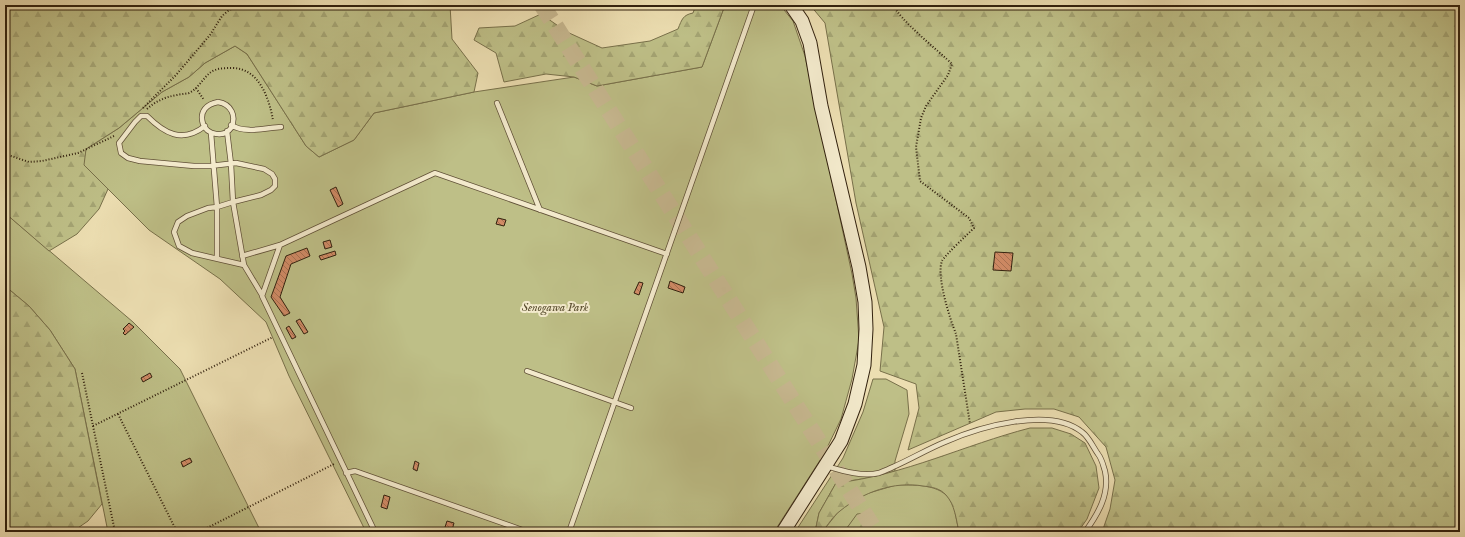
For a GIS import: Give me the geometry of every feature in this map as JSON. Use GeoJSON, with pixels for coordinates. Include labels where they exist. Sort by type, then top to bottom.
{"type":"FeatureCollection","features":[{"type":"Feature","properties":{"kind":"street"},"geometry":{"type":"LineString","coordinates":[[783,532],[841,441],[855,404],[864,365],[866,329],[865,302],[859,267],[821,106],[810,43],[802,20],[791,5]]}},
{"type":"Feature","properties":{"kind":"lane"},"geometry":{"type":"LineString","coordinates":[[569,532],[754,5]]}},
{"type":"Feature","properties":{"kind":"lane"},"geometry":{"type":"LineString","coordinates":[[227,132],[214,134],[207,131],[203,124],[203,115],[206,107],[210,103],[225,103],[233,113],[231,125],[227,132],[231,164],[233,202],[244,265],[262,295],[375,532]]}},
{"type":"Feature","properties":{"kind":"lane"},"geometry":{"type":"LineString","coordinates":[[497,103],[540,210]]}},
{"type":"Feature","properties":{"kind":"lane"},"geometry":{"type":"LineString","coordinates":[[205,126],[186,135],[176,136],[170,134],[155,124],[147,116],[140,115],[119,143],[120,153],[128,158],[140,162],[194,166],[231,164],[264,169],[272,174],[275,179],[275,186],[271,190],[261,195],[208,208],[187,216],[178,222],[174,232],[179,246],[192,253],[244,265]]}},
{"type":"Feature","properties":{"kind":"lane"},"geometry":{"type":"LineString","coordinates":[[231,125],[238,129],[247,130],[281,127]]}},
{"type":"Feature","properties":{"kind":"lane"},"geometry":{"type":"LineString","coordinates":[[211,133],[217,207],[217,258]]}},
{"type":"Feature","properties":{"kind":"lane"},"geometry":{"type":"LineString","coordinates":[[242,256],[280,245],[434,173],[667,254]]}},
{"type":"Feature","properties":{"kind":"lane"},"geometry":{"type":"LineString","coordinates":[[262,295],[280,245]]}},
{"type":"Feature","properties":{"kind":"lane"},"geometry":{"type":"LineString","coordinates":[[527,371],[631,408]]}},
{"type":"Feature","properties":{"kind":"lane"},"geometry":{"type":"LineString","coordinates":[[826,466],[848,473],[879,473],[945,442],[971,432],[1012,422],[1040,419],[1066,423],[1083,432],[1102,459],[1107,481],[1104,499],[1085,532]]}},
{"type":"Feature","properties":{"kind":"lane"},"geometry":{"type":"LineString","coordinates":[[346,473],[355,471],[528,532]]}},
{"type":"Feature","properties":{"kind":"path"},"geometry":{"type":"LineString","coordinates":[[140,115],[150,100],[176,75],[210,35],[222,16],[229,10],[242,5]]}},
{"type":"Feature","properties":{"kind":"path"},"geometry":{"type":"LineString","coordinates":[[368,5],[378,7],[392,5]]}},
{"type":"Feature","properties":{"kind":"path"},"geometry":{"type":"LineString","coordinates":[[894,5],[895,9],[907,24],[952,64],[948,75],[926,106],[921,118],[916,147],[920,181],[969,218],[974,228],[942,261],[941,274],[942,287],[951,323],[956,334],[971,432]]}},
{"type":"Feature","properties":{"kind":"path"},"geometry":{"type":"LineString","coordinates":[[140,115],[163,98],[189,93],[213,71],[224,68],[237,68],[250,73],[264,89],[271,110],[274,127]]}},
{"type":"Feature","properties":{"kind":"path"},"geometry":{"type":"LineString","coordinates":[[196,88],[208,105]]}},
{"type":"Feature","properties":{"kind":"path"},"geometry":{"type":"LineString","coordinates":[[5,154],[29,162],[42,161],[78,153],[117,134]]}},
{"type":"Feature","properties":{"kind":"path"},"geometry":{"type":"LineString","coordinates":[[93,426],[280,334]]}},
{"type":"Feature","properties":{"kind":"path"},"geometry":{"type":"LineString","coordinates":[[82,372],[116,532]]}},
{"type":"Feature","properties":{"kind":"path"},"geometry":{"type":"LineString","coordinates":[[118,414],[177,532]]}},
{"type":"Feature","properties":{"kind":"path"},"geometry":{"type":"LineString","coordinates":[[200,532],[340,461]]}},
{"type":"Feature","properties":{"kind":"green space"},"geometry":{"type":"Polygon","coordinates":[[[5,5],[450,5],[452,39],[478,73],[474,92],[374,113],[354,140],[319,157],[306,146],[247,54],[235,46],[205,63],[189,77],[162,92],[119,128],[86,149],[84,165],[108,189],[99,209],[77,234],[49,251],[5,213],[5,5]]]}},
{"type":"Feature","properties":{"kind":"green space"},"geometry":{"type":"Polygon","coordinates":[[[696,5],[725,5],[702,67],[597,86],[574,77],[546,74],[504,82],[496,53],[474,40],[479,28],[515,26],[541,14],[567,32],[602,48],[650,41],[678,29],[683,18],[693,13],[696,5]]]}},
{"type":"Feature","properties":{"kind":"green space","name":"Senogawa Park"},"geometry":{"type":"Polygon","coordinates":[[[725,5],[780,5],[793,21],[805,56],[856,298],[859,340],[852,379],[841,419],[824,454],[774,532],[366,532],[289,376],[266,322],[220,279],[149,230],[83,164],[86,149],[119,128],[162,92],[189,77],[205,63],[235,46],[247,54],[306,146],[319,157],[354,140],[374,113],[474,92],[574,77],[597,86],[702,67],[725,5]]]}},
{"type":"Feature","properties":{"kind":"green space"},"geometry":{"type":"Polygon","coordinates":[[[810,5],[1460,5],[1460,532],[1102,532],[1110,509],[1115,480],[1106,447],[1079,417],[1054,409],[1025,409],[996,412],[908,450],[919,408],[916,384],[880,371],[884,327],[856,203],[825,23],[810,5]]]}},
{"type":"Feature","properties":{"kind":"green space"},"geometry":{"type":"Polygon","coordinates":[[[5,213],[133,322],[180,369],[261,532],[108,532],[75,369],[50,330],[29,306],[5,286],[5,213]]]}},
{"type":"Feature","properties":{"kind":"green space"},"geometry":{"type":"Polygon","coordinates":[[[5,286],[29,306],[50,330],[75,369],[102,504],[88,521],[72,532],[5,532],[5,286]]]}},
{"type":"Feature","properties":{"kind":"green space"},"geometry":{"type":"Polygon","coordinates":[[[873,379],[886,379],[907,390],[909,414],[895,461],[895,471],[881,476],[836,483],[819,513],[815,532],[795,532],[843,458],[863,412],[873,379]]]}},
{"type":"Feature","properties":{"kind":"green space"},"geometry":{"type":"Polygon","coordinates":[[[1030,428],[1052,428],[1071,434],[1085,443],[1096,466],[1099,488],[1087,519],[1078,532],[959,532],[953,508],[946,495],[935,488],[926,486],[901,485],[869,493],[859,498],[837,513],[822,532],[815,532],[819,513],[836,483],[861,479],[910,467],[1030,428]]]}},
{"type":"Feature","properties":{"kind":"green space"},"geometry":{"type":"Polygon","coordinates":[[[896,485],[930,487],[944,493],[950,499],[954,507],[959,532],[871,532],[868,513],[857,515],[844,532],[822,532],[839,511],[862,495],[896,485]]]}},
{"type":"Feature","properties":{"kind":"green space"},"geometry":{"type":"Polygon","coordinates":[[[868,513],[871,532],[844,532],[857,514],[868,513]]]}},
{"type":"Feature","properties":{"kind":"building"},"geometry":{"type":"Polygon","coordinates":[[[336,187],[343,204],[338,207],[330,190],[336,187]]]}},
{"type":"Feature","properties":{"kind":"building"},"geometry":{"type":"Polygon","coordinates":[[[498,218],[506,220],[504,226],[496,224],[498,218]]]}},
{"type":"Feature","properties":{"kind":"building"},"geometry":{"type":"Polygon","coordinates":[[[330,240],[332,247],[325,249],[323,242],[330,240]]]}},
{"type":"Feature","properties":{"kind":"building"},"geometry":{"type":"Polygon","coordinates":[[[307,248],[310,256],[291,264],[280,297],[290,313],[284,316],[271,297],[286,256],[307,248]]]}},
{"type":"Feature","properties":{"kind":"building"},"geometry":{"type":"Polygon","coordinates":[[[335,251],[336,255],[321,260],[319,256],[335,251]]]}},
{"type":"Feature","properties":{"kind":"building"},"geometry":{"type":"Polygon","coordinates":[[[995,252],[1013,253],[1011,271],[993,270],[995,252]]]}},
{"type":"Feature","properties":{"kind":"building"},"geometry":{"type":"Polygon","coordinates":[[[670,281],[685,287],[683,293],[668,288],[670,281]]]}},
{"type":"Feature","properties":{"kind":"building"},"geometry":{"type":"Polygon","coordinates":[[[639,282],[643,283],[639,295],[634,293],[639,282]]]}},
{"type":"Feature","properties":{"kind":"building"},"geometry":{"type":"Polygon","coordinates":[[[300,319],[308,332],[304,334],[296,321],[300,319]]]}},
{"type":"Feature","properties":{"kind":"building"},"geometry":{"type":"Polygon","coordinates":[[[129,323],[134,327],[125,335],[123,333],[125,331],[123,329],[129,323]]]}},
{"type":"Feature","properties":{"kind":"building"},"geometry":{"type":"Polygon","coordinates":[[[289,326],[296,337],[292,339],[286,328],[289,326]]]}},
{"type":"Feature","properties":{"kind":"building"},"geometry":{"type":"Polygon","coordinates":[[[150,373],[152,377],[143,382],[141,378],[150,373]]]}},
{"type":"Feature","properties":{"kind":"building"},"geometry":{"type":"Polygon","coordinates":[[[190,458],[192,462],[183,467],[181,462],[190,458]]]}},
{"type":"Feature","properties":{"kind":"building"},"geometry":{"type":"Polygon","coordinates":[[[415,461],[419,463],[417,471],[413,469],[415,461]]]}},
{"type":"Feature","properties":{"kind":"building"},"geometry":{"type":"Polygon","coordinates":[[[384,495],[390,497],[387,509],[381,507],[384,495]]]}},
{"type":"Feature","properties":{"kind":"building"},"geometry":{"type":"Polygon","coordinates":[[[447,521],[454,523],[452,530],[445,527],[447,521]]]}},
{"type":"Feature","properties":{"kind":"tunnel"},"geometry":{"type":"LineString","coordinates":[[542,5],[876,532]]}}]}
